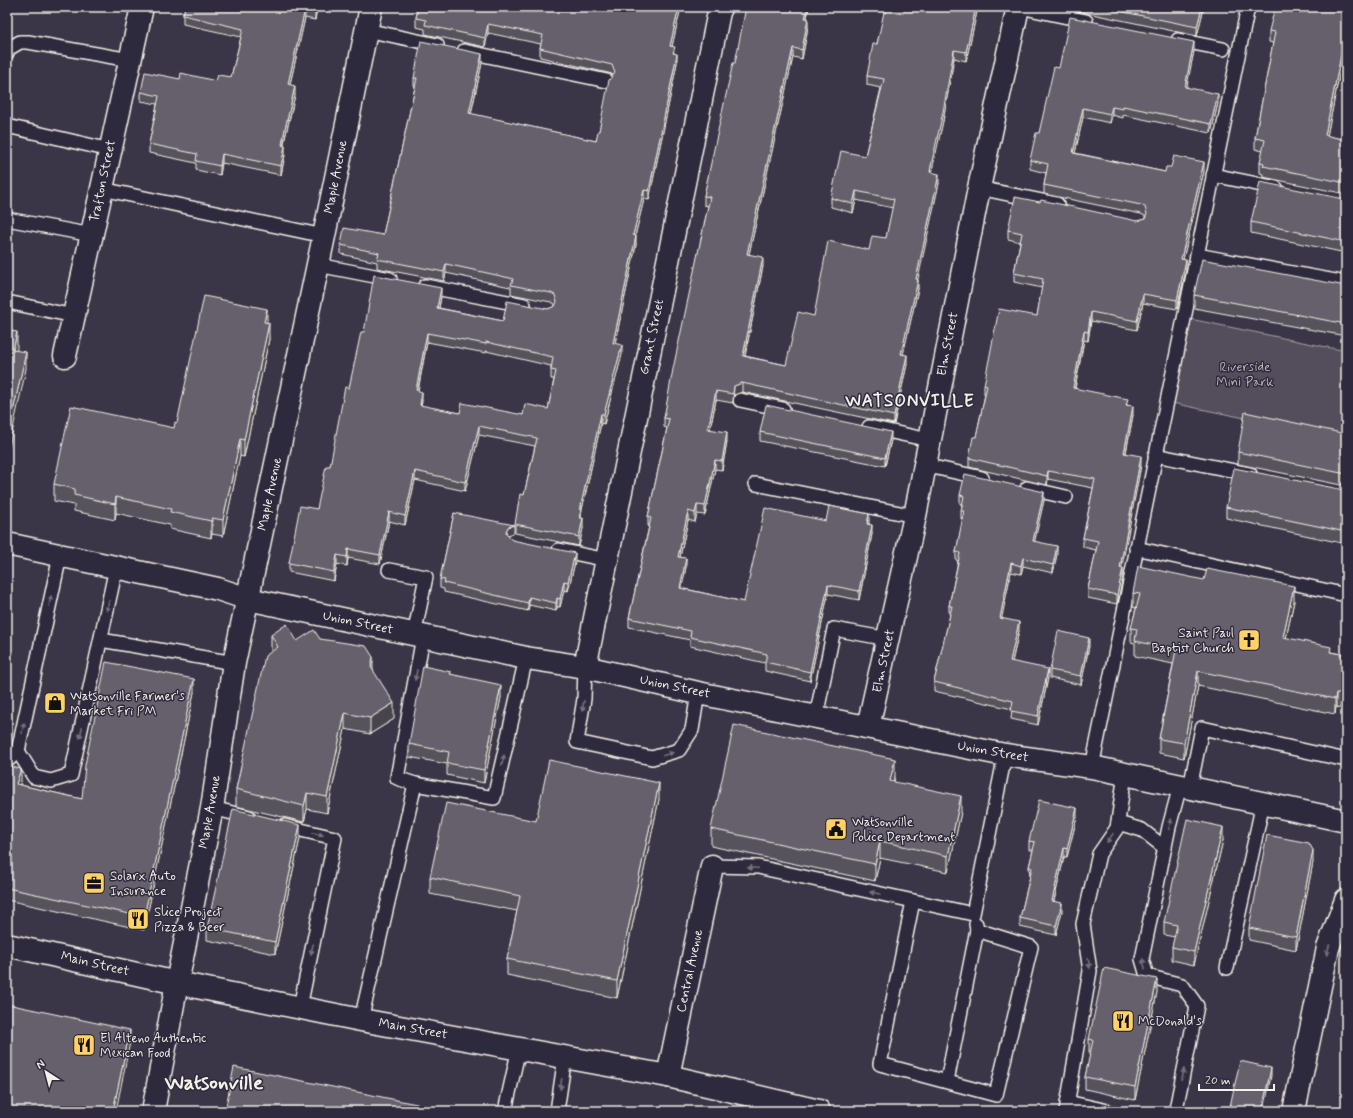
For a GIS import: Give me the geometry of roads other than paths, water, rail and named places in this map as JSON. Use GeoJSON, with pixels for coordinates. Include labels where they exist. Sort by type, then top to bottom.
{"type":"FeatureCollection","features":[{"type":"Feature","properties":{"kind":"main road","name":"Trafton Street"},"geometry":{"type":"LineString","coordinates":[[65,356],[142,7]]}},
{"type":"Feature","properties":{"kind":"main road","name":"Maple Avenue"},"geometry":{"type":"LineString","coordinates":[[153,1111],[212,808],[234,663],[371,7]]}},
{"type":"Feature","properties":{"kind":"main road","name":"Grant Street"},"geometry":{"type":"LineString","coordinates":[[585,667],[720,7]]}},
{"type":"Feature","properties":{"kind":"main road","name":"Elm Street"},"geometry":{"type":"LineString","coordinates":[[868,727],[915,516],[979,188],[1019,7]]}},
{"type":"Feature","properties":{"kind":"main road","name":"Union Street"},"geometry":{"type":"LineString","coordinates":[[7,544],[218,589],[248,599],[418,636],[526,658],[585,667],[698,693],[1005,755],[1125,774],[1346,821]]}},
{"type":"Feature","properties":{"kind":"main road","name":"Central Avenue"},"geometry":{"type":"LineString","coordinates":[[668,1076],[712,866]]}},
{"type":"Feature","properties":{"kind":"main road"},"geometry":{"type":"LineString","coordinates":[[1294,1111],[1328,948],[1346,900]]}},
{"type":"Feature","properties":{"kind":"main road","name":"Main Street"},"geometry":{"type":"LineString","coordinates":[[7,945],[177,983],[361,1020],[668,1076],[819,1111]]}},
{"type":"Feature","properties":{"kind":"lane"},"geometry":{"type":"LineString","coordinates":[[1019,7],[1101,24]]}},
{"type":"Feature","properties":{"kind":"lane"},"geometry":{"type":"LineString","coordinates":[[1092,768],[1248,7]]}},
{"type":"Feature","properties":{"kind":"lane"},"geometry":{"type":"LineString","coordinates":[[366,30],[607,81]]}},
{"type":"Feature","properties":{"kind":"lane"},"geometry":{"type":"LineString","coordinates":[[1162,37],[1223,49]]}},
{"type":"Feature","properties":{"kind":"lane"},"geometry":{"type":"LineString","coordinates":[[7,53],[8,49],[20,42],[28,42],[130,60]]}},
{"type":"Feature","properties":{"kind":"lane"},"geometry":{"type":"LineString","coordinates":[[7,126],[110,150]]}},
{"type":"Feature","properties":{"kind":"lane"},"geometry":{"type":"LineString","coordinates":[[1213,175],[1291,191]]}},
{"type":"Feature","properties":{"kind":"lane"},"geometry":{"type":"LineString","coordinates":[[979,188],[1071,207]]}},
{"type":"Feature","properties":{"kind":"lane"},"geometry":{"type":"LineString","coordinates":[[102,189],[324,236]]}},
{"type":"Feature","properties":{"kind":"lane"},"geometry":{"type":"LineString","coordinates":[[7,219],[92,235]]}},
{"type":"Feature","properties":{"kind":"lane"},"geometry":{"type":"LineString","coordinates":[[1197,254],[1346,283]]}},
{"type":"Feature","properties":{"kind":"lane"},"geometry":{"type":"LineString","coordinates":[[318,265],[400,281]]}},
{"type":"Feature","properties":{"kind":"lane"},"geometry":{"type":"LineString","coordinates":[[416,284],[534,307]]}},
{"type":"Feature","properties":{"kind":"lane"},"geometry":{"type":"LineString","coordinates":[[7,302],[74,316]]}},
{"type":"Feature","properties":{"kind":"lane"},"geometry":{"type":"LineString","coordinates":[[740,400],[793,411]]}},
{"type":"Feature","properties":{"kind":"lane"},"geometry":{"type":"LineString","coordinates":[[853,424],[929,440]]}},
{"type":"Feature","properties":{"kind":"lane"},"geometry":{"type":"LineString","coordinates":[[1155,455],[1262,477]]}},
{"type":"Feature","properties":{"kind":"lane"},"geometry":{"type":"LineString","coordinates":[[924,465],[998,482]]}},
{"type":"Feature","properties":{"kind":"lane"},"geometry":{"type":"LineString","coordinates":[[756,484],[915,516]]}},
{"type":"Feature","properties":{"kind":"lane"},"geometry":{"type":"LineString","coordinates":[[1013,485],[1066,497]]}},
{"type":"Feature","properties":{"kind":"lane"},"geometry":{"type":"LineString","coordinates":[[550,548],[607,560]]}},
{"type":"Feature","properties":{"kind":"lane"},"geometry":{"type":"LineString","coordinates":[[1136,548],[1346,595]]}},
{"type":"Feature","properties":{"kind":"lane"},"geometry":{"type":"LineString","coordinates":[[7,761],[18,751],[60,556]]}},
{"type":"Feature","properties":{"kind":"lane"},"geometry":{"type":"LineString","coordinates":[[18,751],[34,777],[51,780],[71,775],[116,568]]}},
{"type":"Feature","properties":{"kind":"lane"},"geometry":{"type":"LineString","coordinates":[[389,570],[426,577],[397,778],[415,784],[494,798],[526,658]]}},
{"type":"Feature","properties":{"kind":"lane"},"geometry":{"type":"LineString","coordinates":[[816,717],[834,628],[888,639]]}},
{"type":"Feature","properties":{"kind":"lane"},"geometry":{"type":"LineString","coordinates":[[101,640],[234,663]]}},
{"type":"Feature","properties":{"kind":"lane"},"geometry":{"type":"LineString","coordinates":[[585,667],[584,699],[576,742],[652,758],[679,750],[692,730],[698,693]]}},
{"type":"Feature","properties":{"kind":"lane"},"geometry":{"type":"LineString","coordinates":[[1174,1111],[1176,1109],[1197,1006],[1182,985],[1147,976],[1142,959],[1165,848],[1202,728],[1346,760]]}},
{"type":"Feature","properties":{"kind":"lane"},"geometry":{"type":"LineString","coordinates":[[947,1081],[977,930],[973,914],[1005,755]]}},
{"type":"Feature","properties":{"kind":"lane"},"geometry":{"type":"LineString","coordinates":[[1108,1111],[1066,1106],[1090,970],[1083,924],[1099,854],[1117,828],[1125,774]]}},
{"type":"Feature","properties":{"kind":"lane"},"geometry":{"type":"LineString","coordinates":[[361,1020],[415,784]]}},
{"type":"Feature","properties":{"kind":"lane"},"geometry":{"type":"LineString","coordinates":[[1227,968],[1263,803]]}},
{"type":"Feature","properties":{"kind":"lane"},"geometry":{"type":"LineString","coordinates":[[212,808],[335,838],[300,1007]]}},
{"type":"Feature","properties":{"kind":"lane"},"geometry":{"type":"LineString","coordinates":[[1118,823],[1142,830],[1165,848]]}},
{"type":"Feature","properties":{"kind":"lane"},"geometry":{"type":"LineString","coordinates":[[712,866],[758,868],[973,914]]}},
{"type":"Feature","properties":{"kind":"lane"},"geometry":{"type":"LineString","coordinates":[[913,901],[880,1064],[996,1095],[1031,947],[977,930]]}},
{"type":"Feature","properties":{"kind":"lane"},"geometry":{"type":"LineString","coordinates":[[505,1111],[519,1048]]}},
{"type":"Feature","properties":{"kind":"lane"},"geometry":{"type":"LineString","coordinates":[[557,1111],[565,1057]]}},
{"type":"Feature","properties":{"kind":"place","name":"Saint Paul Baptist Church"},"geometry":{"type":"Point","coordinates":[1249,640]}},
{"type":"Feature","properties":{"kind":"place","name":"Watsonville Farmer's Market Fri PM"},"geometry":{"type":"Point","coordinates":[55,703]}},
{"type":"Feature","properties":{"kind":"place","name":"Watsonville Police Department"},"geometry":{"type":"Point","coordinates":[836,829]}},
{"type":"Feature","properties":{"kind":"place","name":"Solarx Auto Insurance"},"geometry":{"type":"Point","coordinates":[94,883]}},
{"type":"Feature","properties":{"kind":"place","name":"Slice Project Pizza & Beer"},"geometry":{"type":"Point","coordinates":[138,919]}},
{"type":"Feature","properties":{"kind":"place","name":"McDonald's"},"geometry":{"type":"Point","coordinates":[1123,1021]}},
{"type":"Feature","properties":{"kind":"place","name":"El Alteno Authentic Mexican Food"},"geometry":{"type":"Point","coordinates":[84,1045]}},
{"type":"Feature","properties":{"kind":"district","name":"WATSONVILLE"},"geometry":{"type":"Point","coordinates":[910,401]}},
{"type":"Feature","properties":{"kind":"district","name":"Watsonville"},"geometry":{"type":"Point","coordinates":[214,1083]}},
{"type":"Feature","properties":{"kind":"park label","name":"Riverside Mini Park"},"geometry":{"type":"Point","coordinates":[1245,374]}}]}
